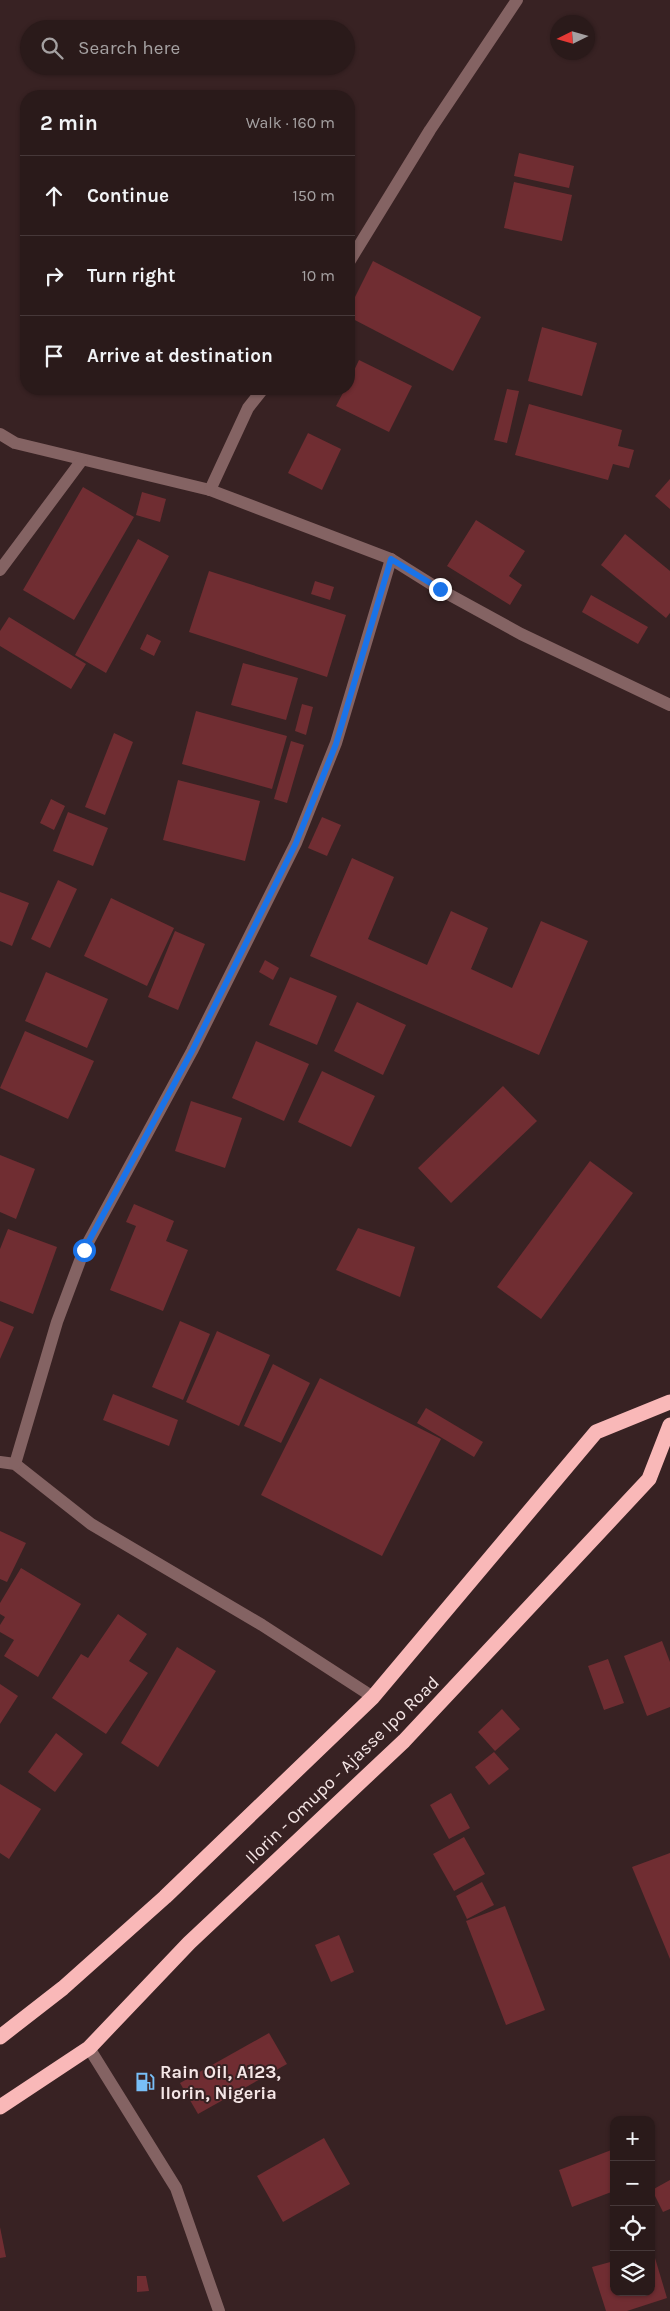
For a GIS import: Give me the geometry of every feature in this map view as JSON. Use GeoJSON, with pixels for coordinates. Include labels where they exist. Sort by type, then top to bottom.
{"type":"FeatureCollection","features":[{"type":"Feature","properties":{"kind":"highway","name":"Ilorin - Omupo - Ajasse Ipo Road"},"geometry":{"type":"LineString","coordinates":[[3,2031],[63,1988],[165,1897],[373,1697],[596,1432],[670,1402]]}},
{"type":"Feature","properties":{"kind":"highway","name":"Ilorin - Omupo - Ajasse Ipo Road"},"geometry":{"type":"LineString","coordinates":[[0,2107],[89,2048],[189,1943],[404,1741],[649,1479],[670,1425]]}},
{"type":"Feature","properties":{"kind":"street"},"geometry":{"type":"LineString","coordinates":[[355,252],[430,130],[517,0]]}},
{"type":"Feature","properties":{"kind":"street"},"geometry":{"type":"LineString","coordinates":[[210,490],[248,408],[258,395]]}},
{"type":"Feature","properties":{"kind":"street"},"geometry":{"type":"LineString","coordinates":[[0,434],[15,443],[210,490],[391,559],[520,634],[670,705]]}},
{"type":"Feature","properties":{"kind":"street"},"geometry":{"type":"LineString","coordinates":[[0,570],[82,460]]}},
{"type":"Feature","properties":{"kind":"street"},"geometry":{"type":"LineString","coordinates":[[15,1464],[57,1322],[84,1250],[192,1051],[296,843],[336,744],[391,559]]}},
{"type":"Feature","properties":{"kind":"street"},"geometry":{"type":"LineString","coordinates":[[0,1462],[15,1464],[91,1524],[262,1625],[373,1697]]}},
{"type":"Feature","properties":{"kind":"street"},"geometry":{"type":"LineString","coordinates":[[89,2048],[176,2188],[219,2311]]}},
{"type":"Feature","properties":{"kind":"building"},"geometry":{"type":"Polygon","coordinates":[[[519,153],[574,166],[569,188],[514,176],[519,153]]]}},
{"type":"Feature","properties":{"kind":"building"},"geometry":{"type":"Polygon","coordinates":[[[514,182],[572,195],[562,241],[504,228],[514,182]]]}},
{"type":"Feature","properties":{"kind":"building"},"geometry":{"type":"Polygon","coordinates":[[[373,261],[481,317],[453,371],[355,320],[355,297],[373,261]]]}},
{"type":"Feature","properties":{"kind":"building"},"geometry":{"type":"Polygon","coordinates":[[[542,327],[597,343],[582,396],[528,381],[542,327]]]}},
{"type":"Feature","properties":{"kind":"building"},"geometry":{"type":"Polygon","coordinates":[[[359,360],[412,386],[389,432],[336,406],[342,395],[355,395],[355,368],[359,360]]]}},
{"type":"Feature","properties":{"kind":"building"},"geometry":{"type":"Polygon","coordinates":[[[507,389],[519,391],[507,443],[494,440],[507,389]]]}},
{"type":"Feature","properties":{"kind":"building"},"geometry":{"type":"Polygon","coordinates":[[[529,404],[622,430],[618,446],[634,450],[629,468],[613,464],[608,480],[515,455],[529,404]]]}},
{"type":"Feature","properties":{"kind":"building"},"geometry":{"type":"Polygon","coordinates":[[[308,433],[341,449],[322,490],[288,473],[308,433]]]}},
{"type":"Feature","properties":{"kind":"building"},"geometry":{"type":"Polygon","coordinates":[[[670,479],[670,509],[655,496],[670,479]]]}},
{"type":"Feature","properties":{"kind":"building"},"geometry":{"type":"Polygon","coordinates":[[[83,487],[134,517],[74,620],[23,590],[83,487]]]}},
{"type":"Feature","properties":{"kind":"building"},"geometry":{"type":"Polygon","coordinates":[[[142,492],[166,499],[160,522],[136,515],[142,492]]]}},
{"type":"Feature","properties":{"kind":"building"},"geometry":{"type":"Polygon","coordinates":[[[476,520],[525,551],[509,576],[522,585],[510,605],[447,566],[476,520]]]}},
{"type":"Feature","properties":{"kind":"building"},"geometry":{"type":"Polygon","coordinates":[[[625,534],[670,571],[670,613],[666,618],[601,565],[625,534]]]}},
{"type":"Feature","properties":{"kind":"building"},"geometry":{"type":"Polygon","coordinates":[[[138,539],[169,556],[106,673],[75,655],[138,539]]]}},
{"type":"Feature","properties":{"kind":"building"},"geometry":{"type":"Polygon","coordinates":[[[209,571],[346,615],[327,677],[189,632],[209,571]]]}},
{"type":"Feature","properties":{"kind":"building"},"geometry":{"type":"Polygon","coordinates":[[[315,581],[334,587],[330,600],[311,594],[315,581]]]}},
{"type":"Feature","properties":{"kind":"building"},"geometry":{"type":"Polygon","coordinates":[[[591,595],[648,627],[638,644],[582,612],[591,595]]]}},
{"type":"Feature","properties":{"kind":"building"},"geometry":{"type":"Polygon","coordinates":[[[9,617],[86,664],[71,689],[0,646],[0,631],[9,617]]]}},
{"type":"Feature","properties":{"kind":"building"},"geometry":{"type":"Polygon","coordinates":[[[147,634],[161,641],[154,656],[140,649],[147,634]]]}},
{"type":"Feature","properties":{"kind":"building"},"geometry":{"type":"Polygon","coordinates":[[[243,663],[298,678],[286,720],[231,705],[243,663]]]}},
{"type":"Feature","properties":{"kind":"building"},"geometry":{"type":"Polygon","coordinates":[[[302,704],[313,707],[306,735],[295,731],[302,704]]]}},
{"type":"Feature","properties":{"kind":"building"},"geometry":{"type":"Polygon","coordinates":[[[196,711],[287,736],[272,789],[182,764],[196,711]]]}},
{"type":"Feature","properties":{"kind":"building"},"geometry":{"type":"Polygon","coordinates":[[[114,733],[133,742],[105,815],[85,807],[114,733]]]}},
{"type":"Feature","properties":{"kind":"building"},"geometry":{"type":"Polygon","coordinates":[[[291,741],[304,745],[287,803],[274,799],[291,741]]]}},
{"type":"Feature","properties":{"kind":"building"},"geometry":{"type":"Polygon","coordinates":[[[178,780],[260,801],[245,861],[163,840],[178,780]]]}},
{"type":"Feature","properties":{"kind":"building"},"geometry":{"type":"Polygon","coordinates":[[[51,799],[65,806],[54,830],[40,823],[51,799]]]}},
{"type":"Feature","properties":{"kind":"building"},"geometry":{"type":"Polygon","coordinates":[[[68,812],[108,828],[93,866],[53,851],[68,812]]]}},
{"type":"Feature","properties":{"kind":"building"},"geometry":{"type":"Polygon","coordinates":[[[322,817],[341,825],[327,856],[308,848],[322,817]]]}},
{"type":"Feature","properties":{"kind":"building"},"geometry":{"type":"Polygon","coordinates":[[[352,858],[394,877],[368,939],[427,965],[451,911],[488,928],[471,969],[512,988],[541,921],[588,941],[539,1055],[310,956],[352,858]]]}},
{"type":"Feature","properties":{"kind":"building"},"geometry":{"type":"Polygon","coordinates":[[[58,880],[77,889],[50,948],[31,939],[58,880]]]}},
{"type":"Feature","properties":{"kind":"building"},"geometry":{"type":"Polygon","coordinates":[[[0,892],[29,903],[12,946],[0,941],[0,892]]]}},
{"type":"Feature","properties":{"kind":"building"},"geometry":{"type":"Polygon","coordinates":[[[111,898],[174,928],[147,986],[84,956],[111,898]]]}},
{"type":"Feature","properties":{"kind":"building"},"geometry":{"type":"Polygon","coordinates":[[[175,931],[205,944],[178,1010],[148,997],[175,931]]]}},
{"type":"Feature","properties":{"kind":"building"},"geometry":{"type":"Polygon","coordinates":[[[265,960],[279,968],[273,980],[259,972],[265,960]]]}},
{"type":"Feature","properties":{"kind":"building"},"geometry":{"type":"Polygon","coordinates":[[[46,972],[108,999],[87,1048],[25,1021],[46,972]]]}},
{"type":"Feature","properties":{"kind":"building"},"geometry":{"type":"Polygon","coordinates":[[[290,977],[337,996],[317,1045],[269,1025],[290,977]]]}},
{"type":"Feature","properties":{"kind":"building"},"geometry":{"type":"Polygon","coordinates":[[[357,1002],[406,1025],[383,1075],[334,1051],[357,1002]]]}},
{"type":"Feature","properties":{"kind":"building"},"geometry":{"type":"Polygon","coordinates":[[[25,1031],[94,1061],[68,1119],[0,1088],[25,1031]]]}},
{"type":"Feature","properties":{"kind":"building"},"geometry":{"type":"Polygon","coordinates":[[[256,1041],[309,1064],[284,1121],[232,1098],[256,1041]]]}},
{"type":"Feature","properties":{"kind":"building"},"geometry":{"type":"Polygon","coordinates":[[[322,1071],[375,1096],[351,1147],[298,1122],[322,1071]]]}},
{"type":"Feature","properties":{"kind":"building"},"geometry":{"type":"Polygon","coordinates":[[[503,1086],[537,1121],[451,1203],[418,1168],[503,1086]]]}},
{"type":"Feature","properties":{"kind":"building"},"geometry":{"type":"Polygon","coordinates":[[[191,1101],[242,1118],[225,1168],[175,1151],[191,1101]]]}},
{"type":"Feature","properties":{"kind":"building"},"geometry":{"type":"Polygon","coordinates":[[[0,1155],[35,1169],[16,1219],[0,1212],[0,1155]]]}},
{"type":"Feature","properties":{"kind":"building"},"geometry":{"type":"Polygon","coordinates":[[[590,1161],[633,1193],[541,1319],[497,1287],[590,1161]]]}},
{"type":"Feature","properties":{"kind":"building"},"geometry":{"type":"Polygon","coordinates":[[[134,1204],[174,1221],[166,1241],[188,1250],[163,1311],[110,1290],[136,1226],[126,1222],[134,1204]]]}},
{"type":"Feature","properties":{"kind":"building"},"geometry":{"type":"Polygon","coordinates":[[[358,1228],[415,1247],[400,1297],[336,1270],[358,1228]]]}},
{"type":"Feature","properties":{"kind":"building"},"geometry":{"type":"Polygon","coordinates":[[[8,1229],[57,1247],[33,1314],[0,1301],[0,1249],[8,1229]]]}},
{"type":"Feature","properties":{"kind":"building"},"geometry":{"type":"Polygon","coordinates":[[[0,1321],[14,1327],[0,1359],[0,1321]]]}},
{"type":"Feature","properties":{"kind":"building"},"geometry":{"type":"Polygon","coordinates":[[[180,1321],[210,1334],[183,1400],[152,1387],[180,1321]]]}},
{"type":"Feature","properties":{"kind":"building"},"geometry":{"type":"Polygon","coordinates":[[[217,1331],[270,1355],[239,1426],[186,1402],[217,1331]]]}},
{"type":"Feature","properties":{"kind":"building"},"geometry":{"type":"Polygon","coordinates":[[[273,1364],[310,1383],[281,1443],[244,1426],[273,1364]]]}},
{"type":"Feature","properties":{"kind":"building"},"geometry":{"type":"Polygon","coordinates":[[[320,1378],[441,1439],[382,1556],[261,1495],[320,1378]]]}},
{"type":"Feature","properties":{"kind":"building"},"geometry":{"type":"Polygon","coordinates":[[[113,1394],[178,1420],[169,1446],[103,1420],[113,1394]]]}},
{"type":"Feature","properties":{"kind":"building"},"geometry":{"type":"Polygon","coordinates":[[[426,1408],[483,1442],[474,1457],[417,1423],[426,1408]]]}},
{"type":"Feature","properties":{"kind":"building"},"geometry":{"type":"Polygon","coordinates":[[[0,1531],[26,1543],[7,1582],[0,1579],[0,1531]]]}},
{"type":"Feature","properties":{"kind":"building"},"geometry":{"type":"Polygon","coordinates":[[[21,1568],[81,1604],[38,1677],[4,1656],[14,1640],[0,1632],[0,1625],[5,1617],[0,1614],[0,1603],[21,1568]]]}},
{"type":"Feature","properties":{"kind":"building"},"geometry":{"type":"Polygon","coordinates":[[[118,1614],[147,1634],[129,1661],[148,1673],[106,1734],[52,1698],[81,1654],[88,1658],[118,1614]]]}},
{"type":"Feature","properties":{"kind":"building"},"geometry":{"type":"Polygon","coordinates":[[[662,1641],[670,1662],[670,1707],[647,1716],[624,1656],[662,1641]]]}},
{"type":"Feature","properties":{"kind":"building"},"geometry":{"type":"Polygon","coordinates":[[[177,1647],[216,1671],[158,1767],[121,1743],[177,1647]]]}},
{"type":"Feature","properties":{"kind":"building"},"geometry":{"type":"Polygon","coordinates":[[[608,1659],[624,1703],[604,1710],[588,1666],[608,1659]]]}},
{"type":"Feature","properties":{"kind":"building"},"geometry":{"type":"Polygon","coordinates":[[[0,1684],[18,1696],[0,1724],[0,1684]]]}},
{"type":"Feature","properties":{"kind":"building"},"geometry":{"type":"Polygon","coordinates":[[[502,1709],[520,1729],[495,1751],[478,1732],[502,1709]]]}},
{"type":"Feature","properties":{"kind":"building"},"geometry":{"type":"Polygon","coordinates":[[[56,1733],[83,1754],[55,1792],[28,1772],[56,1733]]]}},
{"type":"Feature","properties":{"kind":"building"},"geometry":{"type":"Polygon","coordinates":[[[494,1752],[509,1769],[489,1785],[475,1767],[494,1752]]]}},
{"type":"Feature","properties":{"kind":"building"},"geometry":{"type":"Polygon","coordinates":[[[0,1784],[41,1809],[9,1859],[0,1853],[0,1784]]]}},
{"type":"Feature","properties":{"kind":"building"},"geometry":{"type":"Polygon","coordinates":[[[451,1793],[470,1828],[449,1839],[430,1805],[451,1793]]]}},
{"type":"Feature","properties":{"kind":"building"},"geometry":{"type":"Polygon","coordinates":[[[464,1837],[485,1874],[454,1891],[433,1854],[464,1837]]]}},
{"type":"Feature","properties":{"kind":"building"},"geometry":{"type":"Polygon","coordinates":[[[670,1853],[670,1959],[632,1867],[670,1853]]]}},
{"type":"Feature","properties":{"kind":"building"},"geometry":{"type":"Polygon","coordinates":[[[482,1882],[494,1905],[467,1919],[456,1896],[482,1882]]]}},
{"type":"Feature","properties":{"kind":"building"},"geometry":{"type":"Polygon","coordinates":[[[505,1906],[545,2010],[506,2025],[466,1921],[505,1906]]]}},
{"type":"Feature","properties":{"kind":"building"},"geometry":{"type":"Polygon","coordinates":[[[339,1935],[354,1972],[331,1982],[315,1945],[339,1935]]]}},
{"type":"Feature","properties":{"kind":"building"},"geometry":{"type":"Polygon","coordinates":[[[269,2033],[287,2064],[198,2114],[180,2083],[269,2033]]]}},
{"type":"Feature","properties":{"kind":"building"},"geometry":{"type":"Polygon","coordinates":[[[324,2138],[350,2184],[283,2222],[257,2176],[324,2138]]]}},
{"type":"Feature","properties":{"kind":"building"},"geometry":{"type":"Polygon","coordinates":[[[610,2151],[610,2193],[572,2207],[559,2170],[610,2151]]]}},
{"type":"Feature","properties":{"kind":"building"},"geometry":{"type":"Polygon","coordinates":[[[670,2180],[670,2209],[663,2212],[655,2196],[655,2188],[670,2180]]]}},
{"type":"Feature","properties":{"kind":"building"},"geometry":{"type":"Polygon","coordinates":[[[0,2227],[6,2257],[0,2258],[0,2227]]]}},
{"type":"Feature","properties":{"kind":"building"},"geometry":{"type":"Polygon","coordinates":[[[655,2258],[667,2298],[627,2311],[606,2311],[592,2267],[610,2262],[610,2296],[655,2296],[655,2258]]]}},
{"type":"Feature","properties":{"kind":"building"},"geometry":{"type":"Polygon","coordinates":[[[137,2276],[146,2276],[149,2291],[137,2292],[137,2276]]]}},
{"type":"Feature","properties":{"kind":"place","name":"Rain Oil, A123, Ilorin, Nigeria"},"geometry":{"type":"Point","coordinates":[145,2082]}},
{"type":"Feature","properties":{"kind":"route"},"geometry":{"type":"LineString","coordinates":[[84,1250],[192,1051],[296,843],[336,744],[391,559],[440,589]]}}]}
